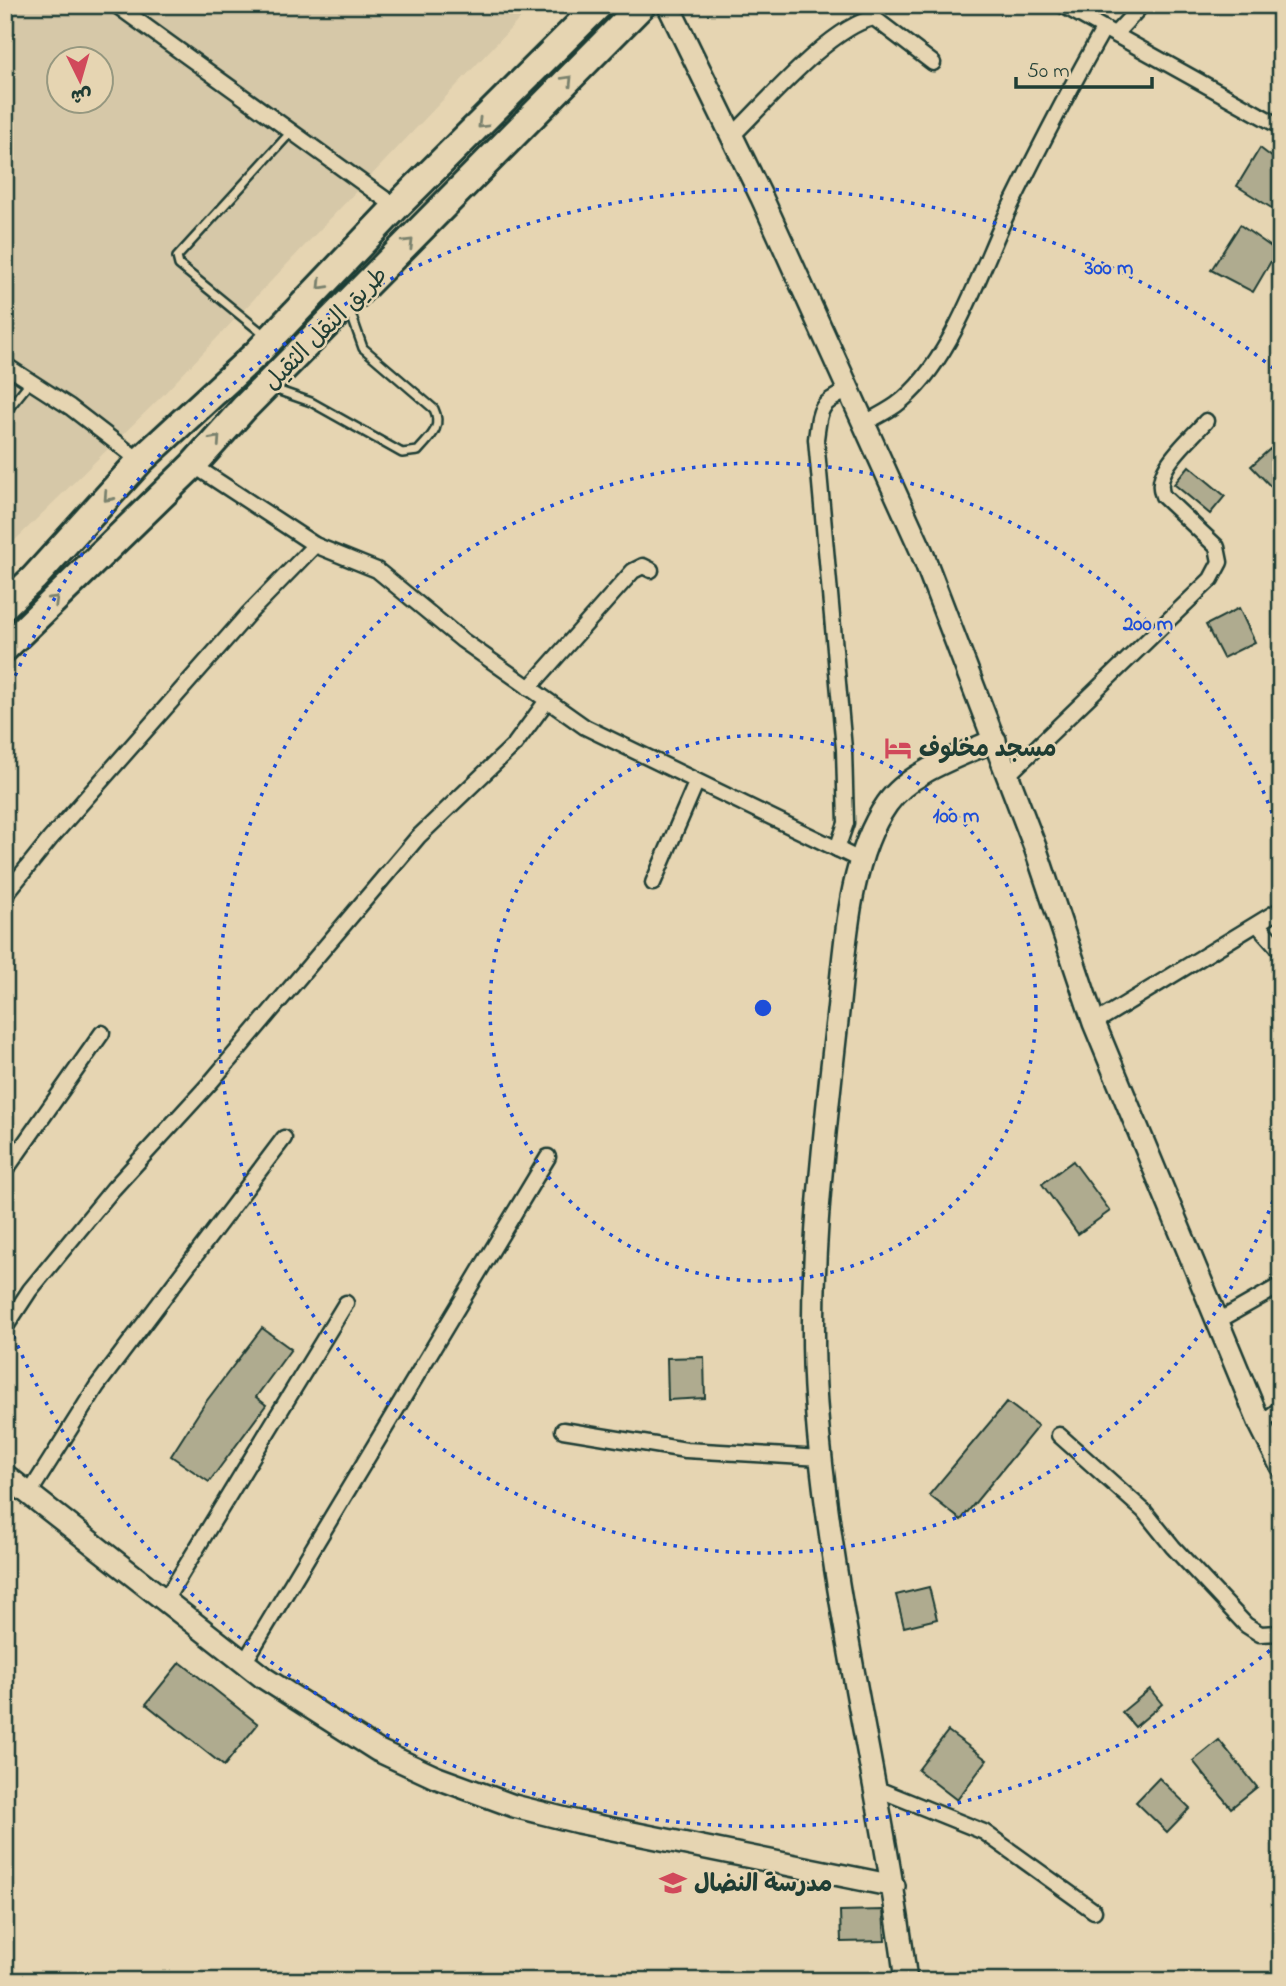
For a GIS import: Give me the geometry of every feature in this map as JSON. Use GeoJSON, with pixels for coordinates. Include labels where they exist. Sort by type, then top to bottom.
{"type":"FeatureCollection","features":[{"type":"Feature","properties":{"kind":"highway","name":"طريق النقل الثقيل"},"geometry":{"type":"LineString","coordinates":[[5,605],[34,578],[140,461],[270,339],[396,207],[599,5]]}},
{"type":"Feature","properties":{"kind":"highway","name":"طريق النقل الثقيل"},"geometry":{"type":"LineString","coordinates":[[5,648],[193,465],[267,386],[642,5]]}},
{"type":"Feature","properties":{"kind":"street"},"geometry":{"type":"LineString","coordinates":[[116,5],[396,207]]}},
{"type":"Feature","properties":{"kind":"street"},"geometry":{"type":"LineString","coordinates":[[668,5],[732,136],[921,550],[1008,775],[1094,1023],[1260,1424],[1281,1466]]}},
{"type":"Feature","properties":{"kind":"street"},"geometry":{"type":"LineString","coordinates":[[1062,5],[1281,127]]}},
{"type":"Feature","properties":{"kind":"street"},"geometry":{"type":"LineString","coordinates":[[863,424],[897,405],[918,384],[953,334],[1010,206],[1062,103],[1110,31],[1142,5]]}},
{"type":"Feature","properties":{"kind":"street"},"geometry":{"type":"LineString","coordinates":[[732,136],[827,43],[859,21],[874,18],[933,63]]}},
{"type":"Feature","properties":{"kind":"street"},"geometry":{"type":"LineString","coordinates":[[5,365],[70,407],[140,461]]}},
{"type":"Feature","properties":{"kind":"street"},"geometry":{"type":"LineString","coordinates":[[837,849],[846,823],[844,749],[816,439],[820,410],[828,400],[847,391]]}},
{"type":"Feature","properties":{"kind":"street"},"geometry":{"type":"LineString","coordinates":[[1008,775],[1211,579],[1220,562],[1217,547],[1163,496],[1159,487],[1160,475],[1206,421]]}},
{"type":"Feature","properties":{"kind":"street"},"geometry":{"type":"LineString","coordinates":[[193,465],[315,545],[377,570],[462,640],[546,702],[585,727],[860,860]]}},
{"type":"Feature","properties":{"kind":"street"},"geometry":{"type":"LineString","coordinates":[[5,895],[50,839],[249,612],[315,545]]}},
{"type":"Feature","properties":{"kind":"street"},"geometry":{"type":"LineString","coordinates":[[529,688],[633,571],[643,566],[651,570]]}},
{"type":"Feature","properties":{"kind":"street"},"geometry":{"type":"LineString","coordinates":[[5,1328],[30,1290],[113,1189],[210,1083],[418,838],[515,744],[546,702]]}},
{"type":"Feature","properties":{"kind":"street"},"geometry":{"type":"LineString","coordinates":[[906,1981],[894,1886],[875,1788],[821,1458],[816,1402],[817,1202],[845,944],[860,860],[889,800],[928,771],[995,740]]}},
{"type":"Feature","properties":{"kind":"street"},"geometry":{"type":"LineString","coordinates":[[653,883],[696,783]]}},
{"type":"Feature","properties":{"kind":"street"},"geometry":{"type":"LineString","coordinates":[[1094,1023],[1281,909]]}},
{"type":"Feature","properties":{"kind":"street"},"geometry":{"type":"LineString","coordinates":[[1258,925],[1281,951]]}},
{"type":"Feature","properties":{"kind":"street"},"geometry":{"type":"LineString","coordinates":[[5,1171],[102,1033]]}},
{"type":"Feature","properties":{"kind":"street"},"geometry":{"type":"LineString","coordinates":[[29,1494],[97,1386],[284,1138]]}},
{"type":"Feature","properties":{"kind":"street"},"geometry":{"type":"LineString","coordinates":[[244,1663],[548,1157]]}},
{"type":"Feature","properties":{"kind":"street"},"geometry":{"type":"LineString","coordinates":[[1218,1321],[1281,1284]]}},
{"type":"Feature","properties":{"kind":"street"},"geometry":{"type":"LineString","coordinates":[[163,1602],[346,1303]]}},
{"type":"Feature","properties":{"kind":"street"},"geometry":{"type":"LineString","coordinates":[[1260,1424],[1281,1408]]}},
{"type":"Feature","properties":{"kind":"street"},"geometry":{"type":"LineString","coordinates":[[563,1430],[686,1450],[821,1458]]}},
{"type":"Feature","properties":{"kind":"street"},"geometry":{"type":"LineString","coordinates":[[1059,1435],[1144,1511],[1173,1547],[1246,1625],[1260,1634],[1281,1633]]}},
{"type":"Feature","properties":{"kind":"street"},"geometry":{"type":"LineString","coordinates":[[5,1475],[163,1602],[244,1663],[314,1713],[377,1750],[477,1794],[578,1822],[894,1886]]}},
{"type":"Feature","properties":{"kind":"street"},"geometry":{"type":"LineString","coordinates":[[875,1788],[984,1832],[1094,1911]]}},
{"type":"Feature","properties":{"kind":"lane"},"geometry":{"type":"LineString","coordinates":[[270,339],[179,265],[177,257],[291,132]]}},
{"type":"Feature","properties":{"kind":"lane"},"geometry":{"type":"LineString","coordinates":[[267,386],[310,402],[402,453],[418,451],[438,427],[439,419],[434,409],[363,348],[349,304]]}},
{"type":"Feature","properties":{"kind":"lane"},"geometry":{"type":"LineString","coordinates":[[5,413],[31,382]]}},
{"type":"Feature","properties":{"kind":"shaded area"},"geometry":{"type":"Polygon","coordinates":[[[5,5],[533,5],[162,396],[5,550],[5,5]]]}},
{"type":"Feature","properties":{"kind":"building"},"geometry":{"type":"Polygon","coordinates":[[[1260,148],[1281,164],[1281,214],[1237,186],[1260,148]]]}},
{"type":"Feature","properties":{"kind":"building"},"geometry":{"type":"Polygon","coordinates":[[[1240,225],[1277,251],[1253,292],[1211,270],[1240,225]]]}},
{"type":"Feature","properties":{"kind":"building"},"geometry":{"type":"Polygon","coordinates":[[[1270,449],[1281,461],[1281,497],[1251,466],[1270,449]]]}},
{"type":"Feature","properties":{"kind":"building"},"geometry":{"type":"Polygon","coordinates":[[[1189,466],[1225,496],[1210,514],[1174,484],[1189,466]]]}},
{"type":"Feature","properties":{"kind":"building"},"geometry":{"type":"Polygon","coordinates":[[[1239,608],[1255,642],[1223,658],[1206,625],[1239,608]]]}},
{"type":"Feature","properties":{"kind":"building"},"geometry":{"type":"Polygon","coordinates":[[[1073,1161],[1110,1211],[1078,1234],[1042,1184],[1073,1161]]]}},
{"type":"Feature","properties":{"kind":"building"},"geometry":{"type":"Polygon","coordinates":[[[262,1328],[291,1349],[256,1397],[266,1405],[209,1482],[171,1456],[205,1403],[262,1328]]]}},
{"type":"Feature","properties":{"kind":"building"},"geometry":{"type":"Polygon","coordinates":[[[704,1357],[705,1398],[668,1400],[667,1358],[704,1357]]]}},
{"type":"Feature","properties":{"kind":"building"},"geometry":{"type":"Polygon","coordinates":[[[1007,1402],[1038,1426],[961,1520],[929,1495],[1007,1402]]]}},
{"type":"Feature","properties":{"kind":"building"},"geometry":{"type":"Polygon","coordinates":[[[929,1587],[937,1619],[904,1627],[896,1595],[929,1587]]]}},
{"type":"Feature","properties":{"kind":"building"},"geometry":{"type":"Polygon","coordinates":[[[180,1662],[258,1724],[224,1766],[146,1704],[180,1662]]]}},
{"type":"Feature","properties":{"kind":"building"},"geometry":{"type":"Polygon","coordinates":[[[1150,1689],[1162,1704],[1135,1727],[1122,1712],[1150,1689]]]}},
{"type":"Feature","properties":{"kind":"building"},"geometry":{"type":"Polygon","coordinates":[[[948,1731],[987,1760],[957,1800],[918,1770],[948,1731]]]}},
{"type":"Feature","properties":{"kind":"building"},"geometry":{"type":"Polygon","coordinates":[[[1219,1740],[1257,1787],[1231,1808],[1193,1761],[1219,1740]]]}},
{"type":"Feature","properties":{"kind":"building"},"geometry":{"type":"Polygon","coordinates":[[[1159,1778],[1190,1808],[1167,1832],[1136,1802],[1159,1778]]]}},
{"type":"Feature","properties":{"kind":"building"},"geometry":{"type":"Polygon","coordinates":[[[883,1910],[885,1941],[841,1942],[840,1911],[883,1910]]]}},
{"type":"Feature","properties":{"kind":"place","name":"مسجد مخلوف"},"geometry":{"type":"Point","coordinates":[898,748]}},
{"type":"Feature","properties":{"kind":"place","name":"مدرسة النضال"},"geometry":{"type":"Point","coordinates":[673,1883]}}]}
